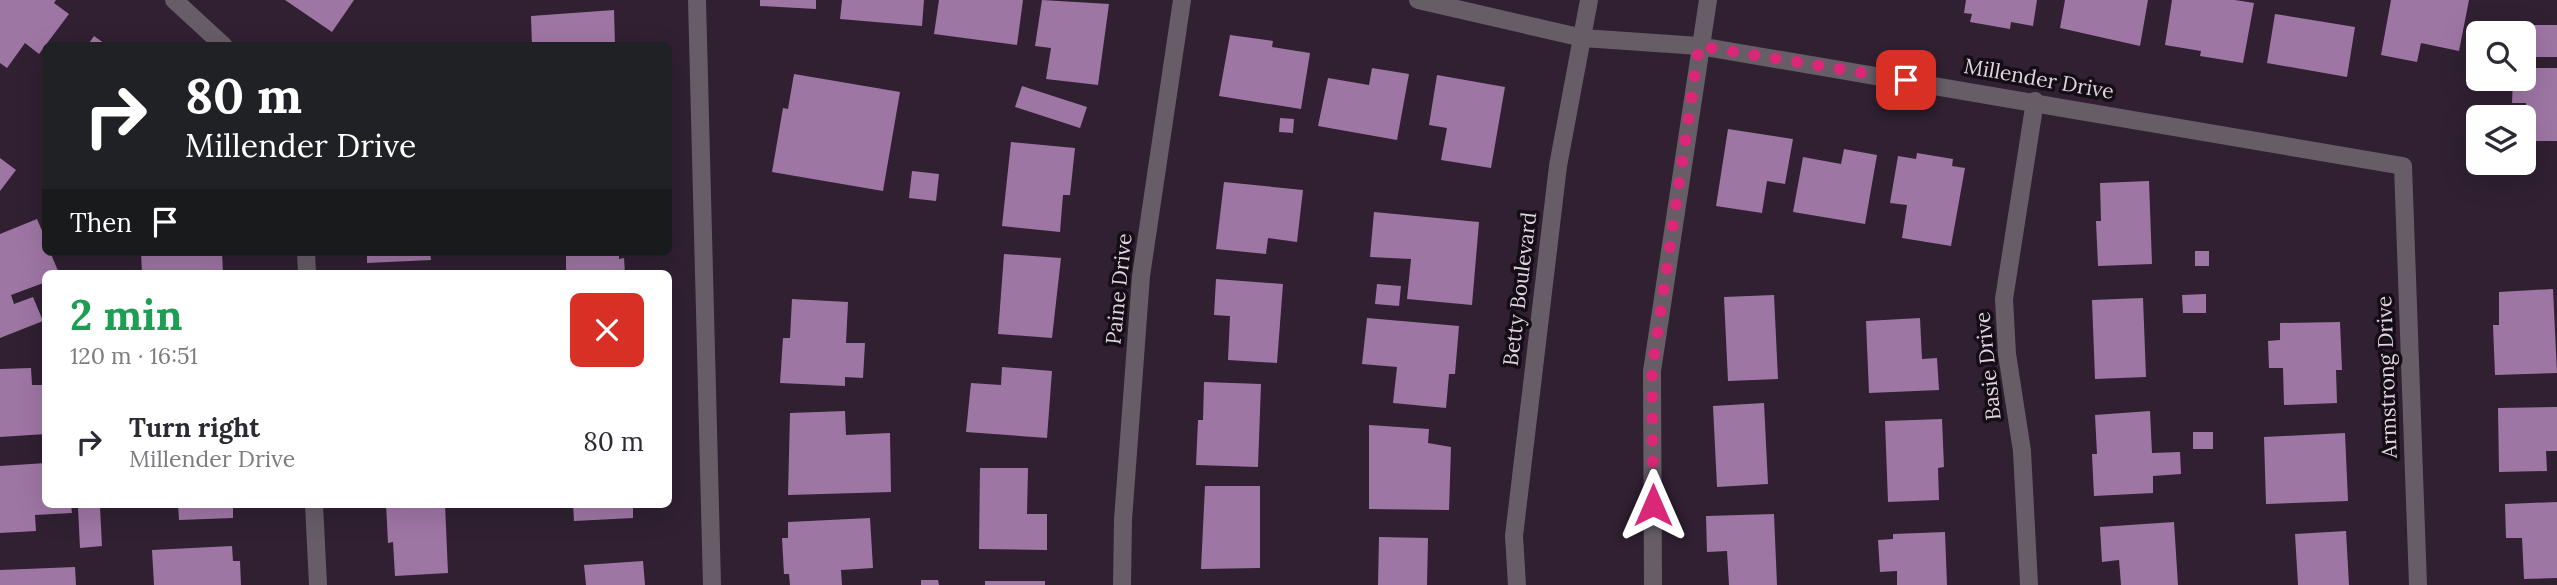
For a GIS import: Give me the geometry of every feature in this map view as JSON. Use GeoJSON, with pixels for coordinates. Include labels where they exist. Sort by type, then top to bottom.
{"type":"FeatureCollection","features":[{"type":"Feature","properties":{"kind":"street"},"geometry":{"type":"LineString","coordinates":[[174,0],[220,42]]}},
{"type":"Feature","properties":{"kind":"street"},"geometry":{"type":"LineString","coordinates":[[697,0],[712,585]]}},
{"type":"Feature","properties":{"kind":"street","name":"Paine Drive"},"geometry":{"type":"LineString","coordinates":[[1122,585],[1123,520],[1141,276],[1182,0]]}},
{"type":"Feature","properties":{"kind":"street","name":"Millender Drive"},"geometry":{"type":"LineString","coordinates":[[1418,0],[1489,7],[1583,38],[1699,46],[2403,166]]}},
{"type":"Feature","properties":{"kind":"street","name":"Betty Boulevard"},"geometry":{"type":"LineString","coordinates":[[1517,585],[1514,536],[1556,180],[1589,0]]}},
{"type":"Feature","properties":{"kind":"street"},"geometry":{"type":"LineString","coordinates":[[1653,585],[1652,371],[1708,0]]}},
{"type":"Feature","properties":{"kind":"street","name":"Basie Drive"},"geometry":{"type":"LineString","coordinates":[[2029,585],[2022,451],[2007,354],[2004,299],[2035,102]]}},
{"type":"Feature","properties":{"kind":"street","name":"Armstrong Drive"},"geometry":{"type":"LineString","coordinates":[[2403,166],[2418,585]]}},
{"type":"Feature","properties":{"kind":"street"},"geometry":{"type":"LineString","coordinates":[[314,508],[318,585]]}},
{"type":"Feature","properties":{"kind":"building"},"geometry":{"type":"Polygon","coordinates":[[[0,0],[56,0],[54,3],[69,14],[48,42],[42,42],[39,54],[25,43],[7,68],[0,63],[0,0]]]}},
{"type":"Feature","properties":{"kind":"building"},"geometry":{"type":"Polygon","coordinates":[[[285,0],[354,0],[332,32],[285,0]]]}},
{"type":"Feature","properties":{"kind":"building"},"geometry":{"type":"Polygon","coordinates":[[[760,0],[816,0],[816,9],[760,6],[760,0]]]}},
{"type":"Feature","properties":{"kind":"building"},"geometry":{"type":"Polygon","coordinates":[[[842,0],[924,0],[922,26],[840,19],[842,0]]]}},
{"type":"Feature","properties":{"kind":"building"},"geometry":{"type":"Polygon","coordinates":[[[939,0],[1023,0],[1017,45],[934,34],[939,0]]]}},
{"type":"Feature","properties":{"kind":"building"},"geometry":{"type":"Polygon","coordinates":[[[1042,0],[1109,4],[1098,85],[1046,79],[1051,48],[1035,46],[1042,0]]]}},
{"type":"Feature","properties":{"kind":"building"},"geometry":{"type":"Polygon","coordinates":[[[1966,0],[2037,0],[2033,26],[2011,22],[2010,29],[1970,22],[1972,14],[1964,13],[1966,0]]]}},
{"type":"Feature","properties":{"kind":"building"},"geometry":{"type":"Polygon","coordinates":[[[2065,0],[2148,0],[2140,46],[2060,28],[2065,0]]]}},
{"type":"Feature","properties":{"kind":"building"},"geometry":{"type":"Polygon","coordinates":[[[2172,0],[2235,0],[2254,3],[2243,63],[2200,56],[2201,51],[2165,45],[2172,0]]]}},
{"type":"Feature","properties":{"kind":"building"},"geometry":{"type":"Polygon","coordinates":[[[2391,0],[2469,0],[2459,51],[2421,43],[2417,62],[2381,55],[2391,0]]]}},
{"type":"Feature","properties":{"kind":"building"},"geometry":{"type":"Polygon","coordinates":[[[614,10],[615,42],[532,42],[531,16],[614,10]]]}},
{"type":"Feature","properties":{"kind":"building"},"geometry":{"type":"Polygon","coordinates":[[[2275,14],[2355,27],[2347,77],[2267,63],[2275,14]]]}},
{"type":"Feature","properties":{"kind":"building"},"geometry":{"type":"Polygon","coordinates":[[[2536,25],[2557,25],[2557,57],[2536,57],[2536,25]]]}},
{"type":"Feature","properties":{"kind":"building"},"geometry":{"type":"Polygon","coordinates":[[[1230,35],[1273,41],[1272,47],[1310,53],[1301,109],[1219,96],[1230,35]]]}},
{"type":"Feature","properties":{"kind":"building"},"geometry":{"type":"Polygon","coordinates":[[[94,36],[102,42],[90,42],[94,36]]]}},
{"type":"Feature","properties":{"kind":"building"},"geometry":{"type":"Polygon","coordinates":[[[1372,68],[1409,74],[1397,140],[1318,126],[1328,78],[1369,85],[1372,68]]]}},
{"type":"Feature","properties":{"kind":"building"},"geometry":{"type":"Polygon","coordinates":[[[2536,68],[2557,68],[2557,141],[2536,141],[2536,105],[2512,103],[2512,91],[2536,91],[2536,68]]]}},
{"type":"Feature","properties":{"kind":"building"},"geometry":{"type":"Polygon","coordinates":[[[794,74],[900,92],[883,191],[772,172],[783,108],[788,109],[794,74]]]}},
{"type":"Feature","properties":{"kind":"building"},"geometry":{"type":"Polygon","coordinates":[[[1437,75],[1505,87],[1491,168],[1441,160],[1447,128],[1429,125],[1437,75]]]}},
{"type":"Feature","properties":{"kind":"building"},"geometry":{"type":"Polygon","coordinates":[[[1022,86],[1087,107],[1080,128],[1015,107],[1022,86]]]}},
{"type":"Feature","properties":{"kind":"building"},"geometry":{"type":"Polygon","coordinates":[[[1280,118],[1294,119],[1293,133],[1279,132],[1280,118]]]}},
{"type":"Feature","properties":{"kind":"building"},"geometry":{"type":"Polygon","coordinates":[[[1728,129],[1793,139],[1785,184],[1767,181],[1762,213],[1716,206],[1728,129]]]}},
{"type":"Feature","properties":{"kind":"building"},"geometry":{"type":"Polygon","coordinates":[[[1011,142],[1075,148],[1070,195],[1063,195],[1060,232],[1002,226],[1011,142]]]}},
{"type":"Feature","properties":{"kind":"building"},"geometry":{"type":"Polygon","coordinates":[[[1844,149],[1877,155],[1865,224],[1793,212],[1803,157],[1841,164],[1844,149]]]}},
{"type":"Feature","properties":{"kind":"building"},"geometry":{"type":"Polygon","coordinates":[[[1917,153],[1953,159],[1952,166],[1965,168],[1951,246],[1902,238],[1907,205],[1890,203],[1898,156],[1916,159],[1917,153]]]}},
{"type":"Feature","properties":{"kind":"building"},"geometry":{"type":"Polygon","coordinates":[[[0,158],[16,170],[0,191],[0,158]]]}},
{"type":"Feature","properties":{"kind":"building"},"geometry":{"type":"Polygon","coordinates":[[[912,171],[939,174],[936,201],[909,198],[912,171]]]}},
{"type":"Feature","properties":{"kind":"building"},"geometry":{"type":"Polygon","coordinates":[[[2149,181],[2152,264],[2098,266],[2096,221],[2101,221],[2100,183],[2149,181]]]}},
{"type":"Feature","properties":{"kind":"building"},"geometry":{"type":"Polygon","coordinates":[[[1224,182],[1303,190],[1297,242],[1268,238],[1266,254],[1216,249],[1224,182]]]}},
{"type":"Feature","properties":{"kind":"building"},"geometry":{"type":"Polygon","coordinates":[[[1374,212],[1479,222],[1472,305],[1407,299],[1411,259],[1370,257],[1374,212]]]}},
{"type":"Feature","properties":{"kind":"building"},"geometry":{"type":"Polygon","coordinates":[[[37,219],[42,231],[42,256],[52,256],[58,270],[42,270],[42,283],[11,295],[14,304],[33,297],[42,321],[0,338],[0,234],[37,219]]]}},
{"type":"Feature","properties":{"kind":"building"},"geometry":{"type":"Polygon","coordinates":[[[2195,251],[2209,251],[2209,266],[2195,266],[2195,251]]]}},
{"type":"Feature","properties":{"kind":"building"},"geometry":{"type":"Polygon","coordinates":[[[1004,254],[1061,258],[1052,338],[998,334],[1004,254]]]}},
{"type":"Feature","properties":{"kind":"building"},"geometry":{"type":"Polygon","coordinates":[[[141,256],[222,256],[223,270],[142,270],[141,256]]]}},
{"type":"Feature","properties":{"kind":"building"},"geometry":{"type":"Polygon","coordinates":[[[367,256],[430,256],[431,260],[367,263],[367,256]]]}},
{"type":"Feature","properties":{"kind":"building"},"geometry":{"type":"Polygon","coordinates":[[[566,256],[624,258],[625,270],[566,270],[566,256]]]}},
{"type":"Feature","properties":{"kind":"building"},"geometry":{"type":"Polygon","coordinates":[[[1216,279],[1283,284],[1277,363],[1228,360],[1230,316],[1214,315],[1216,279]]]}},
{"type":"Feature","properties":{"kind":"building"},"geometry":{"type":"Polygon","coordinates":[[[1377,284],[1401,286],[1399,306],[1375,304],[1377,284]]]}},
{"type":"Feature","properties":{"kind":"building"},"geometry":{"type":"Polygon","coordinates":[[[2553,289],[2557,373],[2495,375],[2493,325],[2499,325],[2499,292],[2553,289]]]}},
{"type":"Feature","properties":{"kind":"building"},"geometry":{"type":"Polygon","coordinates":[[[2206,294],[2206,313],[2183,313],[2182,295],[2206,294]]]}},
{"type":"Feature","properties":{"kind":"building"},"geometry":{"type":"Polygon","coordinates":[[[1774,295],[1778,379],[1728,381],[1724,297],[1774,295]]]}},
{"type":"Feature","properties":{"kind":"building"},"geometry":{"type":"Polygon","coordinates":[[[2143,298],[2146,377],[2095,379],[2092,300],[2143,298]]]}},
{"type":"Feature","properties":{"kind":"building"},"geometry":{"type":"Polygon","coordinates":[[[792,299],[848,302],[846,343],[865,343],[863,378],[845,377],[845,386],[780,383],[783,338],[790,338],[792,299]]]}},
{"type":"Feature","properties":{"kind":"building"},"geometry":{"type":"Polygon","coordinates":[[[1367,318],[1459,326],[1455,374],[1449,374],[1446,408],[1393,403],[1397,367],[1362,364],[1367,318]]]}},
{"type":"Feature","properties":{"kind":"building"},"geometry":{"type":"Polygon","coordinates":[[[1920,318],[1922,359],[1937,358],[1939,390],[1869,393],[1866,321],[1920,318]]]}},
{"type":"Feature","properties":{"kind":"building"},"geometry":{"type":"Polygon","coordinates":[[[2340,322],[2342,370],[2336,370],[2337,403],[2284,405],[2283,368],[2269,368],[2268,341],[2280,340],[2280,323],[2340,322]]]}},
{"type":"Feature","properties":{"kind":"building"},"geometry":{"type":"Polygon","coordinates":[[[1002,367],[1052,371],[1047,438],[966,432],[971,383],[1001,385],[1002,367]]]}},
{"type":"Feature","properties":{"kind":"building"},"geometry":{"type":"Polygon","coordinates":[[[31,368],[32,385],[42,385],[42,434],[0,437],[0,369],[31,368]]]}},
{"type":"Feature","properties":{"kind":"building"},"geometry":{"type":"Polygon","coordinates":[[[1204,382],[1261,384],[1258,467],[1196,465],[1198,420],[1203,420],[1204,382]]]}},
{"type":"Feature","properties":{"kind":"building"},"geometry":{"type":"Polygon","coordinates":[[[1764,403],[1768,484],[1717,487],[1713,406],[1764,403]]]}},
{"type":"Feature","properties":{"kind":"building"},"geometry":{"type":"Polygon","coordinates":[[[2557,407],[2557,451],[2546,451],[2547,471],[2499,472],[2498,408],[2557,407]]]}},
{"type":"Feature","properties":{"kind":"building"},"geometry":{"type":"Polygon","coordinates":[[[845,411],[846,435],[890,433],[891,492],[788,495],[790,413],[845,411]]]}},
{"type":"Feature","properties":{"kind":"building"},"geometry":{"type":"Polygon","coordinates":[[[2150,411],[2152,453],[2180,452],[2181,474],[2153,476],[2153,493],[2094,496],[2092,454],[2097,454],[2095,415],[2150,411]]]}},
{"type":"Feature","properties":{"kind":"building"},"geometry":{"type":"Polygon","coordinates":[[[1942,419],[1944,467],[1938,468],[1939,500],[1888,502],[1885,421],[1942,419]]]}},
{"type":"Feature","properties":{"kind":"building"},"geometry":{"type":"Polygon","coordinates":[[[1369,425],[1429,429],[1428,443],[1451,447],[1449,510],[1369,509],[1369,425]]]}},
{"type":"Feature","properties":{"kind":"building"},"geometry":{"type":"Polygon","coordinates":[[[2193,432],[2213,432],[2213,449],[2193,449],[2193,432]]]}},
{"type":"Feature","properties":{"kind":"building"},"geometry":{"type":"Polygon","coordinates":[[[2345,433],[2348,501],[2266,504],[2264,437],[2345,433]]]}},
{"type":"Feature","properties":{"kind":"building"},"geometry":{"type":"Polygon","coordinates":[[[42,463],[42,508],[71,508],[72,513],[35,515],[36,531],[0,533],[0,466],[42,463]]]}},
{"type":"Feature","properties":{"kind":"building"},"geometry":{"type":"Polygon","coordinates":[[[980,468],[1028,468],[1027,514],[1047,514],[1047,550],[979,549],[980,468]]]}},
{"type":"Feature","properties":{"kind":"building"},"geometry":{"type":"Polygon","coordinates":[[[1205,486],[1260,486],[1260,568],[1201,569],[1205,486]]]}},
{"type":"Feature","properties":{"kind":"building"},"geometry":{"type":"Polygon","coordinates":[[[2557,502],[2557,578],[2524,579],[2522,538],[2506,538],[2505,504],[2557,502]]]}},
{"type":"Feature","properties":{"kind":"building"},"geometry":{"type":"Polygon","coordinates":[[[78,508],[100,508],[102,546],[80,548],[78,508]]]}},
{"type":"Feature","properties":{"kind":"building"},"geometry":{"type":"Polygon","coordinates":[[[178,508],[233,508],[233,518],[179,520],[178,508]]]}},
{"type":"Feature","properties":{"kind":"building"},"geometry":{"type":"Polygon","coordinates":[[[386,508],[445,508],[448,573],[395,576],[393,542],[388,543],[386,508]]]}},
{"type":"Feature","properties":{"kind":"building"},"geometry":{"type":"Polygon","coordinates":[[[573,508],[633,508],[633,518],[574,521],[573,508]]]}},
{"type":"Feature","properties":{"kind":"building"},"geometry":{"type":"Polygon","coordinates":[[[1774,514],[1777,585],[1729,585],[1727,551],[1707,552],[1706,516],[1774,514]]]}},
{"type":"Feature","properties":{"kind":"building"},"geometry":{"type":"Polygon","coordinates":[[[870,518],[873,568],[841,570],[842,585],[790,585],[789,574],[784,574],[782,538],[788,538],[788,522],[870,518]]]}},
{"type":"Feature","properties":{"kind":"building"},"geometry":{"type":"Polygon","coordinates":[[[2174,522],[2178,585],[2121,585],[2119,560],[2102,562],[2100,527],[2174,522]]]}},
{"type":"Feature","properties":{"kind":"building"},"geometry":{"type":"Polygon","coordinates":[[[2346,531],[2349,585],[2298,585],[2295,534],[2346,531]]]}},
{"type":"Feature","properties":{"kind":"building"},"geometry":{"type":"Polygon","coordinates":[[[1945,532],[1947,585],[1897,585],[1897,571],[1880,572],[1878,540],[1893,539],[1893,534],[1945,532]]]}},
{"type":"Feature","properties":{"kind":"building"},"geometry":{"type":"Polygon","coordinates":[[[1379,537],[1428,538],[1427,585],[1378,585],[1379,537]]]}},
{"type":"Feature","properties":{"kind":"building"},"geometry":{"type":"Polygon","coordinates":[[[232,546],[233,561],[240,561],[241,585],[154,585],[152,550],[232,546]]]}},
{"type":"Feature","properties":{"kind":"building"},"geometry":{"type":"Polygon","coordinates":[[[643,561],[645,585],[586,585],[584,565],[643,561]]]}},
{"type":"Feature","properties":{"kind":"building"},"geometry":{"type":"Polygon","coordinates":[[[75,567],[76,585],[0,585],[0,570],[75,567]]]}},
{"type":"Feature","properties":{"kind":"building"},"geometry":{"type":"Polygon","coordinates":[[[921,580],[938,580],[939,585],[921,585],[921,580]]]}},
{"type":"Feature","properties":{"kind":"building"},"geometry":{"type":"Polygon","coordinates":[[[985,581],[1045,581],[1045,585],[985,585],[985,581]]]}},
{"type":"Feature","properties":{"kind":"route"},"geometry":{"type":"LineString","coordinates":[[1653,505],[1652,371],[1699,46],[1906,80]]}}]}
